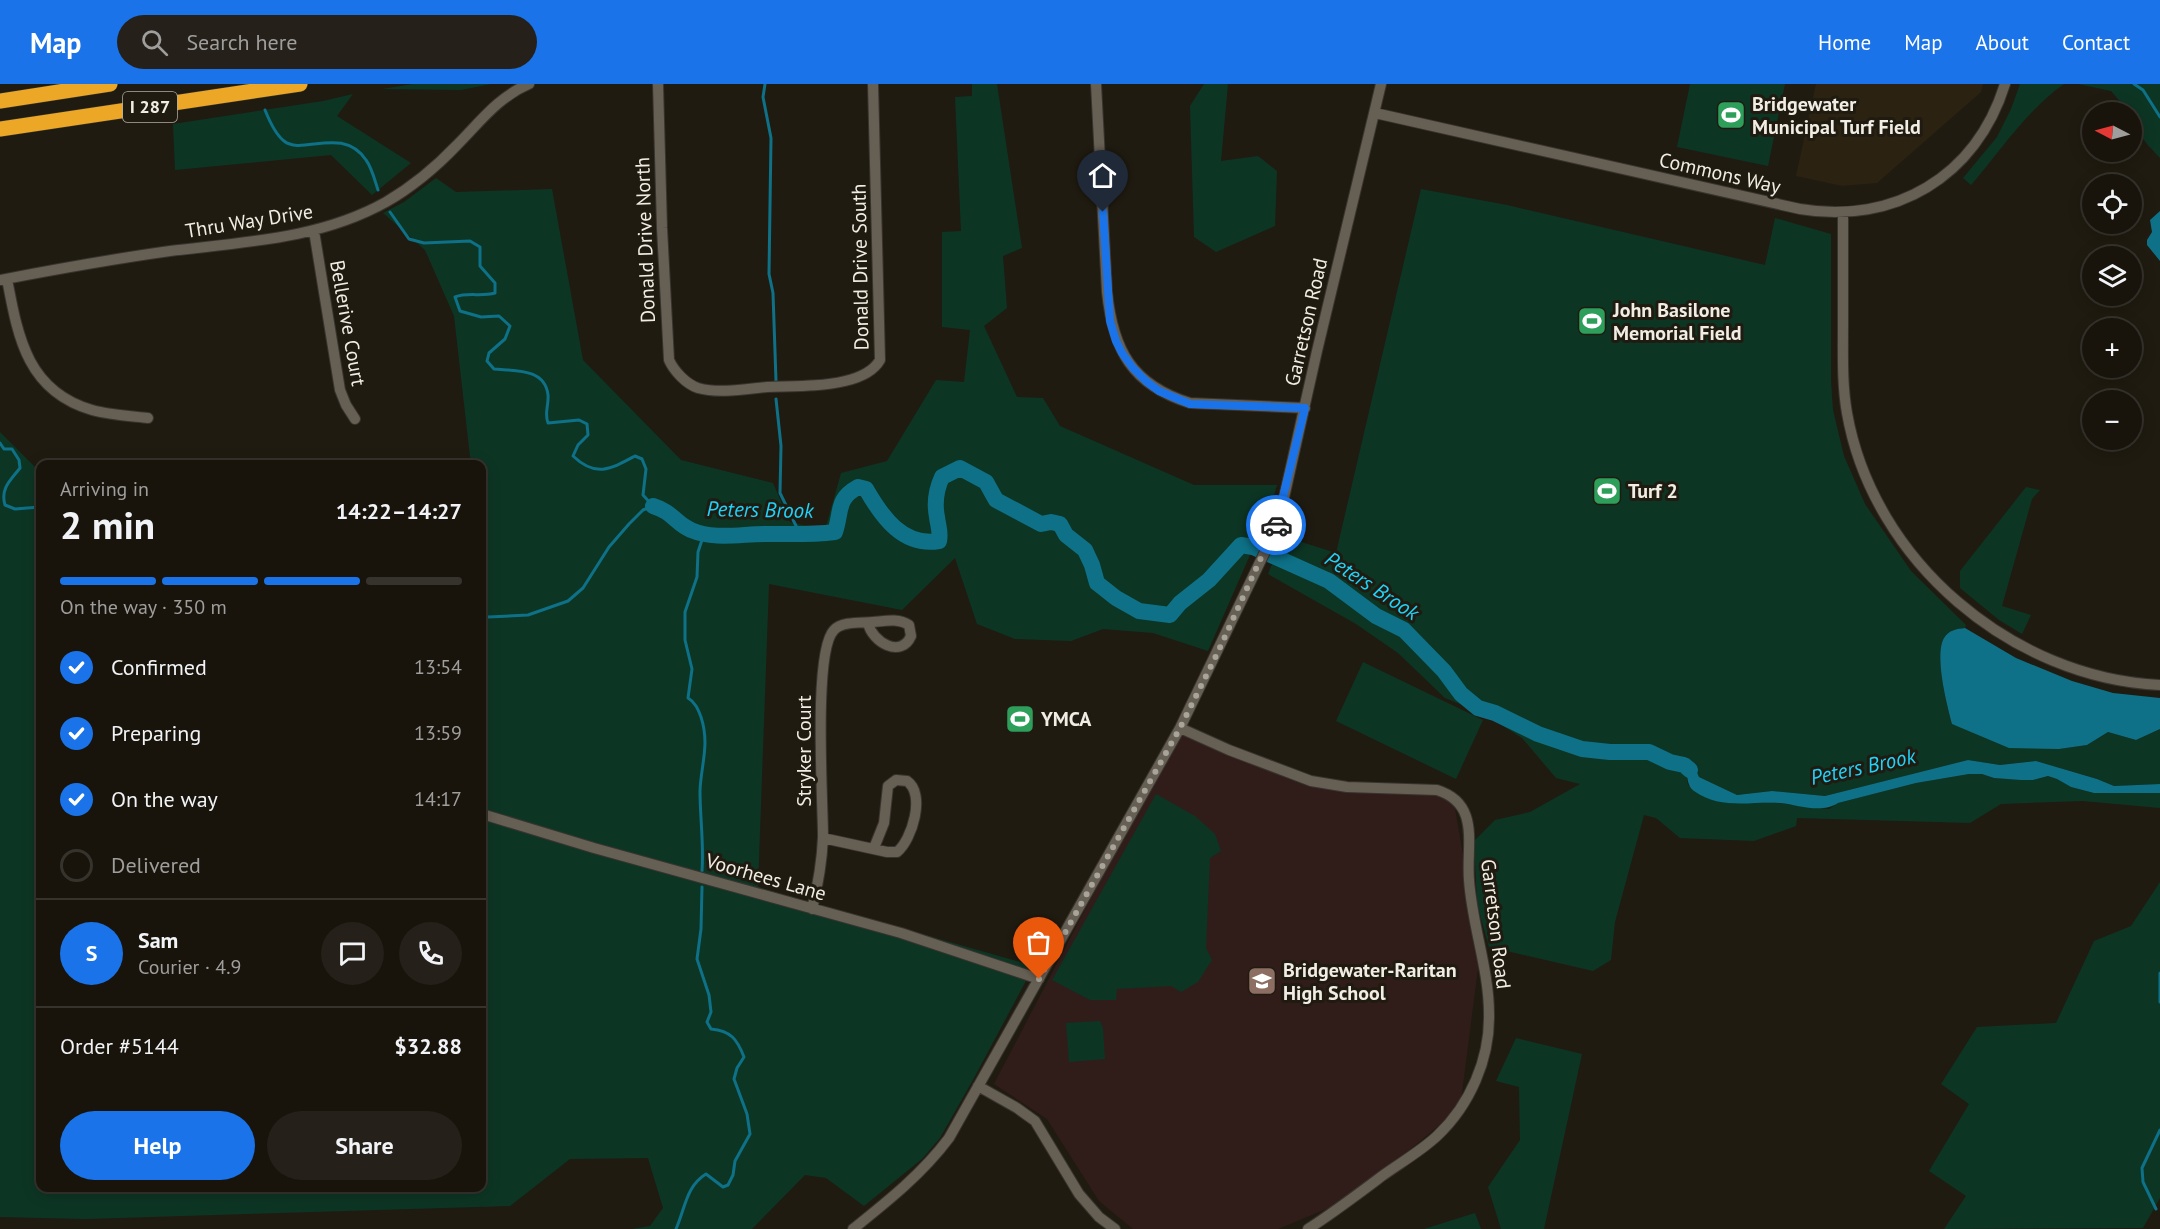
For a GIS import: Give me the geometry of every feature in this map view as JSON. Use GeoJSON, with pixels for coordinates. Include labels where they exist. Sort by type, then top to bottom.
{"type":"FeatureCollection","features":[{"type":"Feature","properties":{"kind":"highway","name":"I 287"},"geometry":{"type":"LineString","coordinates":[[0,101],[110,84]]}},
{"type":"Feature","properties":{"kind":"highway","name":"I 287"},"geometry":{"type":"LineString","coordinates":[[0,129],[300,84]]}},
{"type":"Feature","properties":{"kind":"street","name":"Thru Way Drive"},"geometry":{"type":"LineString","coordinates":[[4,279],[59,268],[276,239],[314,231],[385,202],[402,192],[457,146],[499,102],[529,84]]}},
{"type":"Feature","properties":{"kind":"street","name":"Donald Drive North"},"geometry":{"type":"LineString","coordinates":[[658,84],[669,360],[678,373],[692,385]]}},
{"type":"Feature","properties":{"kind":"street","name":"Donald Drive South"},"geometry":{"type":"LineString","coordinates":[[692,385],[718,390],[847,381],[871,370],[880,360],[873,84]]}},
{"type":"Feature","properties":{"kind":"street"},"geometry":{"type":"LineString","coordinates":[[1096,84],[1107,292],[1110,321],[1122,353],[1147,382],[1159,391],[1190,404],[1305,408]]}},
{"type":"Feature","properties":{"kind":"street","name":"Garretson Road"},"geometry":{"type":"LineString","coordinates":[[853,1229],[900,1190],[935,1156],[949,1138],[1180,728],[1275,531],[1381,84]]}},
{"type":"Feature","properties":{"kind":"street","name":"Commons Way"},"geometry":{"type":"LineString","coordinates":[[1375,113],[1800,209],[1843,213],[1890,204],[1939,180],[1955,166],[1982,134],[1998,104],[2005,84]]}},
{"type":"Feature","properties":{"kind":"street"},"geometry":{"type":"LineString","coordinates":[[1843,213],[1843,379],[1846,404],[1861,464],[1890,523],[1918,560],[1963,607],[2019,646],[2062,665],[2091,674],[2114,680],[2160,685]]}},
{"type":"Feature","properties":{"kind":"street","name":"Bellerive Court"},"geometry":{"type":"LineString","coordinates":[[314,231],[340,390],[355,419]]}},
{"type":"Feature","properties":{"kind":"street"},"geometry":{"type":"LineString","coordinates":[[4,279],[17,330],[27,358],[38,375],[61,396],[77,404],[94,410],[147,418]]}},
{"type":"Feature","properties":{"kind":"street","name":"Stryker Court"},"geometry":{"type":"LineString","coordinates":[[812,909],[820,877],[823,838],[822,673],[826,647],[836,627],[868,623]]}},
{"type":"Feature","properties":{"kind":"street","name":"Garretson Road"},"geometry":{"type":"LineString","coordinates":[[1180,728],[1229,750],[1311,781],[1347,787],[1437,790],[1447,793],[1458,802],[1466,816],[1469,837],[1468,879],[1490,1013],[1486,1048],[1476,1079],[1465,1101],[1437,1136],[1308,1229]]}},
{"type":"Feature","properties":{"kind":"street"},"geometry":{"type":"LineString","coordinates":[[823,838],[874,848],[897,852],[906,841],[914,816],[916,800],[914,788],[907,781],[896,780],[888,786],[884,824],[874,848]]}},
{"type":"Feature","properties":{"kind":"street","name":"Voorhees Lane"},"geometry":{"type":"LineString","coordinates":[[486,815],[923,940],[1039,979]]}},
{"type":"Feature","properties":{"kind":"street"},"geometry":{"type":"LineString","coordinates":[[978,1086],[1035,1121],[1079,1194],[1099,1217],[1115,1229]]}},
{"type":"Feature","properties":{"kind":"shaded area"},"geometry":{"type":"Polygon","coordinates":[[[1816,84],[1983,84],[1981,92],[1877,183],[1842,186],[1796,176],[1816,84]]]}},
{"type":"Feature","properties":{"kind":"shaded area","name":"Bridgewater-Raritan High School"},"geometry":{"type":"Polygon","coordinates":[[[1180,728],[1336,786],[1453,797],[1480,953],[1460,1108],[1350,1199],[1278,1229],[1133,1229],[1099,1201],[1047,1119],[994,1084],[1180,728]]]}},
{"type":"Feature","properties":{"kind":"green space"},"geometry":{"type":"Polygon","coordinates":[[[413,84],[491,84],[461,90],[382,89],[413,84]]]}},
{"type":"Feature","properties":{"kind":"green space"},"geometry":{"type":"Polygon","coordinates":[[[972,84],[997,84],[1022,248],[1003,256],[1007,308],[984,326],[1017,397],[1043,398],[1060,426],[1194,485],[1277,485],[1263,532],[1250,555],[1208,651],[1153,633],[1103,629],[1071,641],[1015,639],[977,624],[955,558],[902,610],[769,584],[758,887],[1034,966],[940,1138],[922,1159],[864,1206],[826,1178],[805,1175],[752,1229],[632,1229],[650,1226],[663,1208],[648,1158],[570,1159],[510,1206],[86,1219],[0,1217],[0,432],[36,468],[36,1192],[486,1192],[486,460],[470,460],[454,316],[425,250],[383,213],[404,202],[436,178],[456,192],[552,189],[583,360],[681,460],[773,483],[790,522],[825,530],[841,473],[887,461],[936,380],[964,382],[970,330],[942,327],[942,232],[961,231],[955,97],[972,96],[972,84]]]}},
{"type":"Feature","properties":{"kind":"green space"},"geometry":{"type":"Polygon","coordinates":[[[1204,84],[1228,84],[1221,161],[1258,156],[1277,171],[1275,226],[1216,252],[1194,237],[1190,106],[1204,84]]]}},
{"type":"Feature","properties":{"kind":"green space","name":"Bridgewater Municipal Turf Field"},"geometry":{"type":"Polygon","coordinates":[[[1690,84],[1785,84],[1768,166],[1677,147],[1690,84]]]}},
{"type":"Feature","properties":{"kind":"green space"},"geometry":{"type":"Polygon","coordinates":[[[2020,84],[2064,84],[2026,118],[1971,185],[1963,178],[1997,137],[2020,84]]]}},
{"type":"Feature","properties":{"kind":"green space"},"geometry":{"type":"Polygon","coordinates":[[[2078,84],[2160,84],[2160,158],[2142,137],[2142,102],[2120,102],[2111,91],[2078,84]]]}},
{"type":"Feature","properties":{"kind":"green space"},"geometry":{"type":"Polygon","coordinates":[[[353,94],[337,116],[411,163],[372,195],[331,155],[175,170],[173,124],[323,101],[353,94]]]}},
{"type":"Feature","properties":{"kind":"green space"},"geometry":{"type":"Polygon","coordinates":[[[1421,189],[1507,205],[1765,265],[1775,218],[1831,234],[1831,381],[1833,410],[1844,456],[1865,504],[1911,571],[1966,625],[1965,628],[1948,633],[1941,646],[1942,680],[1952,724],[2059,749],[2087,745],[2108,732],[2136,740],[2160,729],[2160,784],[2114,786],[2036,761],[2000,765],[1968,760],[1825,796],[1772,791],[1737,795],[1699,777],[1697,771],[1679,766],[1686,771],[1688,785],[1712,799],[1728,803],[1777,803],[1829,809],[1838,803],[1916,783],[1969,774],[2033,780],[2048,776],[2071,787],[2094,793],[2160,793],[2160,808],[2083,801],[2001,804],[1970,823],[1797,818],[1796,826],[1754,841],[1680,838],[1656,818],[1644,815],[1615,922],[1611,960],[1593,971],[1489,947],[1477,904],[1474,841],[1495,820],[1530,812],[1580,784],[1556,778],[1522,738],[1484,714],[1445,698],[1398,653],[1356,624],[1268,574],[1283,536],[1336,553],[1421,189]]]}},
{"type":"Feature","properties":{"kind":"green space"},"geometry":{"type":"Polygon","coordinates":[[[2026,487],[2040,490],[2032,499],[2002,606],[2031,615],[2022,634],[1999,620],[1960,588],[1960,571],[2026,487]]]}},
{"type":"Feature","properties":{"kind":"green space"},"geometry":{"type":"Polygon","coordinates":[[[1363,662],[1483,720],[1456,779],[1336,721],[1363,662]]]}},
{"type":"Feature","properties":{"kind":"green space"},"geometry":{"type":"Polygon","coordinates":[[[1156,794],[1195,816],[1215,834],[1221,851],[1210,858],[1206,948],[1212,960],[1198,982],[1181,992],[1171,986],[1117,989],[1116,1000],[1090,1000],[1052,980],[1156,794]]]}},
{"type":"Feature","properties":{"kind":"green space"},"geometry":{"type":"Polygon","coordinates":[[[2160,882],[2160,1198],[2143,1228],[1944,1229],[1966,1196],[1929,1171],[1969,1104],[1941,1084],[1977,1027],[2056,1023],[2094,941],[2131,926],[2160,882]]]}},
{"type":"Feature","properties":{"kind":"green space"},"geometry":{"type":"Polygon","coordinates":[[[1100,1021],[1103,1028],[1105,1059],[1069,1062],[1066,1023],[1100,1021]]]}},
{"type":"Feature","properties":{"kind":"green space"},"geometry":{"type":"Polygon","coordinates":[[[1516,1038],[1582,1054],[1544,1229],[1501,1229],[1488,1187],[1520,1140],[1519,1087],[1496,1081],[1516,1038]]]}},
{"type":"Feature","properties":{"kind":"green space"},"geometry":{"type":"Polygon","coordinates":[[[1475,1213],[1481,1229],[1424,1229],[1475,1213]]]}},
{"type":"Feature","properties":{"kind":"water"},"geometry":{"type":"Polygon","coordinates":[[[2160,211],[2160,261],[2147,245],[2147,240],[2152,232],[2150,220],[2160,211]]]}},
{"type":"Feature","properties":{"kind":"water"},"geometry":{"type":"Polygon","coordinates":[[[1965,628],[2016,658],[2072,681],[2113,693],[2160,698],[2160,729],[2136,740],[2108,732],[2087,745],[2059,749],[2009,748],[1952,724],[1942,680],[1941,646],[1948,633],[1965,628]]]}},
{"type":"Feature","properties":{"kind":"water"},"geometry":{"type":"Polygon","coordinates":[[[1678,760],[1692,766],[1699,777],[1737,795],[1772,791],[1825,796],[1968,760],[2000,765],[2036,761],[2114,786],[2160,784],[2160,793],[2094,793],[2071,787],[2048,776],[2021,780],[1969,774],[1916,783],[1824,808],[1780,803],[1725,803],[1714,801],[1694,791],[1689,784],[1686,771],[1670,762],[1678,760]]]}},
{"type":"Feature","properties":{"kind":"waterway"},"geometry":{"type":"LineString","coordinates":[[765,84],[763,97],[771,138],[769,274],[773,293],[776,381]]}},
{"type":"Feature","properties":{"kind":"waterway"},"geometry":{"type":"LineString","coordinates":[[2134,84],[2143,90],[2160,117]]}},
{"type":"Feature","properties":{"kind":"waterway"},"geometry":{"type":"LineString","coordinates":[[265,110],[278,135],[292,145],[334,143],[346,144],[356,150],[368,163],[378,190]]}},
{"type":"Feature","properties":{"kind":"waterway"},"geometry":{"type":"LineString","coordinates":[[390,212],[409,239],[424,243],[470,241],[480,247],[480,266],[495,283],[495,293],[455,297],[460,311],[481,317],[499,316],[510,326],[505,339],[489,353],[487,361],[494,369],[520,371],[535,375],[541,380],[546,386],[548,395],[546,416],[548,423],[579,420],[587,424],[588,435],[578,445],[573,456],[581,463],[596,469],[611,468],[635,456],[642,459],[646,469],[643,495],[653,506],[643,510],[609,547],[583,588],[568,601],[528,615],[486,616]]}},
{"type":"Feature","properties":{"kind":"waterway"},"geometry":{"type":"LineString","coordinates":[[776,399],[781,446],[780,493],[800,534]]}},
{"type":"Feature","properties":{"kind":"waterway","name":"Peters Brook"},"geometry":{"type":"LineString","coordinates":[[0,443],[4,449],[12,449],[19,460],[20,468],[5,489],[5,505],[15,509],[36,507]]}},
{"type":"Feature","properties":{"kind":"waterway","name":"Peters Brook"},"geometry":{"type":"LineString","coordinates":[[653,506],[665,511],[686,527],[709,535],[826,533],[835,532],[843,501],[858,487],[866,489],[879,510],[904,535],[926,542],[939,541],[936,506],[938,487],[942,477],[960,468],[986,482],[996,500],[1041,524],[1051,522],[1060,524],[1066,535],[1085,550],[1097,583],[1116,598],[1139,611],[1170,615],[1180,603],[1209,580],[1241,545],[1253,547],[1329,581],[1376,616],[1404,630],[1444,671],[1461,694],[1478,708],[1495,713],[1538,734],[1582,749],[1649,752],[1670,762],[1684,765],[1690,770]]}},
{"type":"Feature","properties":{"kind":"waterway"},"geometry":{"type":"LineString","coordinates":[[702,871],[700,791],[705,737],[699,711],[688,698],[692,669],[685,640],[685,612],[697,577],[698,552],[704,534]]}},
{"type":"Feature","properties":{"kind":"waterway"},"geometry":{"type":"LineString","coordinates":[[676,1229],[690,1191],[699,1179],[706,1174],[723,1187],[728,1185],[733,1175],[735,1161],[750,1134],[747,1114],[734,1079],[737,1068],[744,1057],[739,1045],[732,1037],[724,1032],[711,1029],[707,1022],[711,1012],[709,995],[697,959],[701,929],[702,887]]}},
{"type":"Feature","properties":{"kind":"waterway"},"geometry":{"type":"LineString","coordinates":[[2160,973],[2160,1002]]}},
{"type":"Feature","properties":{"kind":"waterway"},"geometry":{"type":"LineString","coordinates":[[2156,1209],[2143,1182],[2142,1168],[2160,1130]]}},
{"type":"Feature","properties":{"kind":"way so far"},"geometry":{"type":"LineString","coordinates":[[1039,979],[1180,728],[1217,654],[1276,525]]}},
{"type":"Feature","properties":{"kind":"place","name":"Bridgewater Municipal Turf Field"},"geometry":{"type":"Point","coordinates":[1731,115]}},
{"type":"Feature","properties":{"kind":"place","name":"John Basilone Memorial Field"},"geometry":{"type":"Point","coordinates":[1592,321]}},
{"type":"Feature","properties":{"kind":"place","name":"Turf 2"},"geometry":{"type":"Point","coordinates":[1607,491]}},
{"type":"Feature","properties":{"kind":"place","name":"YMCA"},"geometry":{"type":"Point","coordinates":[1020,719]}},
{"type":"Feature","properties":{"kind":"place","name":"Bridgewater-Raritan High School"},"geometry":{"type":"Point","coordinates":[1262,981]}},
{"type":"Feature","properties":{"kind":"route"},"geometry":{"type":"LineString","coordinates":[[1103,212],[1110,321],[1122,353],[1147,382],[1159,391],[1190,404],[1305,408],[1276,525]]}}]}
